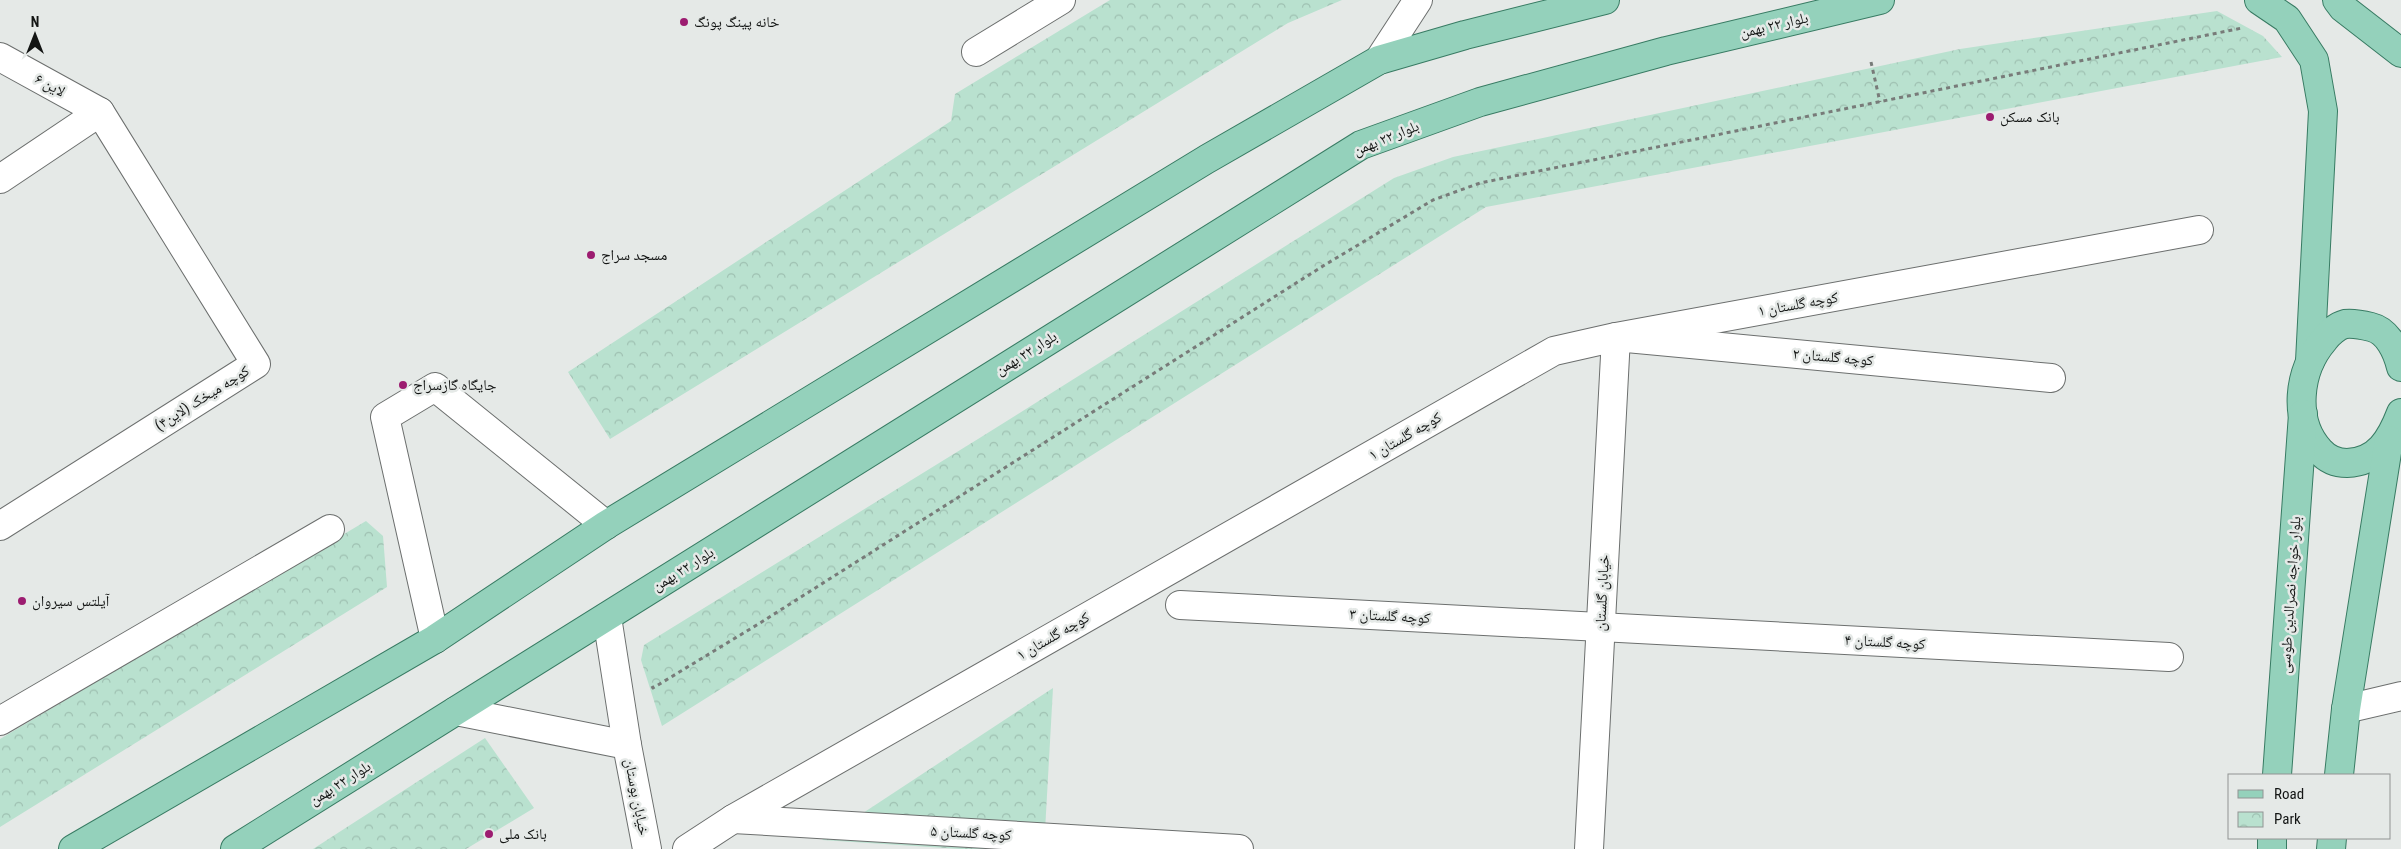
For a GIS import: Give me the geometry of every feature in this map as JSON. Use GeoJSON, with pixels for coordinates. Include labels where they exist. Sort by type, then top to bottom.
{"type":"FeatureCollection","features":[{"type":"Feature","properties":{"kind":"main road"},"geometry":{"type":"LineString","coordinates":[[73,849],[435,639],[606,524],[1207,159],[1379,60],[1464,35],[1605,0]]}},
{"type":"Feature","properties":{"kind":"main road","name":"بلوار ۲۲ بهمن"},"geometry":{"type":"LineString","coordinates":[[235,849],[1361,145],[1489,100],[1666,51],[1880,0]]}},
{"type":"Feature","properties":{"kind":"main road"},"geometry":{"type":"LineString","coordinates":[[2259,0],[2287,19],[2314,60],[2323,110],[2310,361]]}},
{"type":"Feature","properties":{"kind":"main road"},"geometry":{"type":"LineString","coordinates":[[2337,0],[2343,8],[2401,53]]}},
{"type":"Feature","properties":{"kind":"main road"},"geometry":{"type":"LineString","coordinates":[[2401,367],[2391,343],[2379,329],[2362,324],[2344,324],[2328,335],[2317,348],[2310,361],[2302,387],[2303,414],[2306,429],[2314,444],[2326,458],[2344,463],[2362,462],[2377,452],[2388,440],[2401,413]]}},
{"type":"Feature","properties":{"kind":"main road","name":"بلوار خواجه نصرالدین طوسی"},"geometry":{"type":"LineString","coordinates":[[2277,774],[2303,414]]}},
{"type":"Feature","properties":{"kind":"main road"},"geometry":{"type":"LineString","coordinates":[[2339,774],[2346,709],[2388,440]]}},
{"type":"Feature","properties":{"kind":"street"},"geometry":{"type":"LineString","coordinates":[[976,52],[1060,0]]}},
{"type":"Feature","properties":{"kind":"street"},"geometry":{"type":"LineString","coordinates":[[1379,60],[1418,0]]}},
{"type":"Feature","properties":{"kind":"street","name":"لاین ۶"},"geometry":{"type":"LineString","coordinates":[[0,57],[100,112]]}},
{"type":"Feature","properties":{"kind":"street"},"geometry":{"type":"LineString","coordinates":[[0,179],[100,112]]}},
{"type":"Feature","properties":{"kind":"street","name":"کوچه میخک (لاین۴)"},"geometry":{"type":"LineString","coordinates":[[0,526],[256,364],[100,112]]}},
{"type":"Feature","properties":{"kind":"street","name":"کوچه گلستان ۱"},"geometry":{"type":"LineString","coordinates":[[687,849],[733,819],[1554,351],[1616,337],[2199,230]]}},
{"type":"Feature","properties":{"kind":"street","name":"کوچه گلستان ۲"},"geometry":{"type":"LineString","coordinates":[[1616,337],[2051,378]]}},
{"type":"Feature","properties":{"kind":"street","name":"خیابان گلستان"},"geometry":{"type":"LineString","coordinates":[[1589,849],[1616,337]]}},
{"type":"Feature","properties":{"kind":"street"},"geometry":{"type":"LineString","coordinates":[[435,639],[385,417],[435,387],[606,524]]}},
{"type":"Feature","properties":{"kind":"street"},"geometry":{"type":"LineString","coordinates":[[0,721],[330,529]]}},
{"type":"Feature","properties":{"kind":"street","name":"کوچه گلستان ۳"},"geometry":{"type":"LineString","coordinates":[[1180,605],[1601,627]]}},
{"type":"Feature","properties":{"kind":"street","name":"خیابان بوستان"},"geometry":{"type":"LineString","coordinates":[[607,617],[627,745],[647,849]]}},
{"type":"Feature","properties":{"kind":"street","name":"کوچه گلستان ۴"},"geometry":{"type":"LineString","coordinates":[[1601,627],[2169,657]]}},
{"type":"Feature","properties":{"kind":"street"},"geometry":{"type":"LineString","coordinates":[[2346,709],[2401,696]]}},
{"type":"Feature","properties":{"kind":"street"},"geometry":{"type":"LineString","coordinates":[[456,711],[627,745]]}},
{"type":"Feature","properties":{"kind":"street","name":"کوچه گلستان ۵"},"geometry":{"type":"LineString","coordinates":[[733,819],[1239,849]]}},
{"type":"Feature","properties":{"kind":"path"},"geometry":{"type":"LineString","coordinates":[[653,688],[768,618],[1323,266],[1433,200],[1480,183],[2243,28]]}},
{"type":"Feature","properties":{"kind":"path"},"geometry":{"type":"LineString","coordinates":[[1871,62],[1880,102]]}},
{"type":"Feature","properties":{"kind":"green space"},"geometry":{"type":"Polygon","coordinates":[[[1110,0],[1342,0],[1288,23],[610,439],[568,372],[951,121],[955,94],[1110,0]]]}},
{"type":"Feature","properties":{"kind":"green space"},"geometry":{"type":"Polygon","coordinates":[[[2217,11],[2263,36],[2282,57],[1486,207],[662,726],[641,660],[644,645],[978,439],[1394,178],[1453,157],[1960,49],[2217,11]]]}},
{"type":"Feature","properties":{"kind":"green space"},"geometry":{"type":"Polygon","coordinates":[[[366,521],[383,536],[387,587],[0,827],[0,739],[366,521]]]}},
{"type":"Feature","properties":{"kind":"green space"},"geometry":{"type":"Polygon","coordinates":[[[1053,688],[1044,849],[961,849],[822,840],[1053,688]]]}},
{"type":"Feature","properties":{"kind":"green space"},"geometry":{"type":"Polygon","coordinates":[[[485,738],[534,808],[466,849],[313,849],[485,738]]]}},
{"type":"Feature","properties":{"kind":"place","name":"خانه پینگ پونگ"},"geometry":{"type":"Point","coordinates":[684,22]}},
{"type":"Feature","properties":{"kind":"place","name":"بانک مسکن"},"geometry":{"type":"Point","coordinates":[1990,117]}},
{"type":"Feature","properties":{"kind":"place","name":"مسجد سراج"},"geometry":{"type":"Point","coordinates":[591,255]}},
{"type":"Feature","properties":{"kind":"place","name":"جایگاه گازسراج"},"geometry":{"type":"Point","coordinates":[403,385]}},
{"type":"Feature","properties":{"kind":"place","name":"آیلتس سیروان"},"geometry":{"type":"Point","coordinates":[22,601]}},
{"type":"Feature","properties":{"kind":"place","name":"بانک ملی"},"geometry":{"type":"Point","coordinates":[489,834]}}]}
